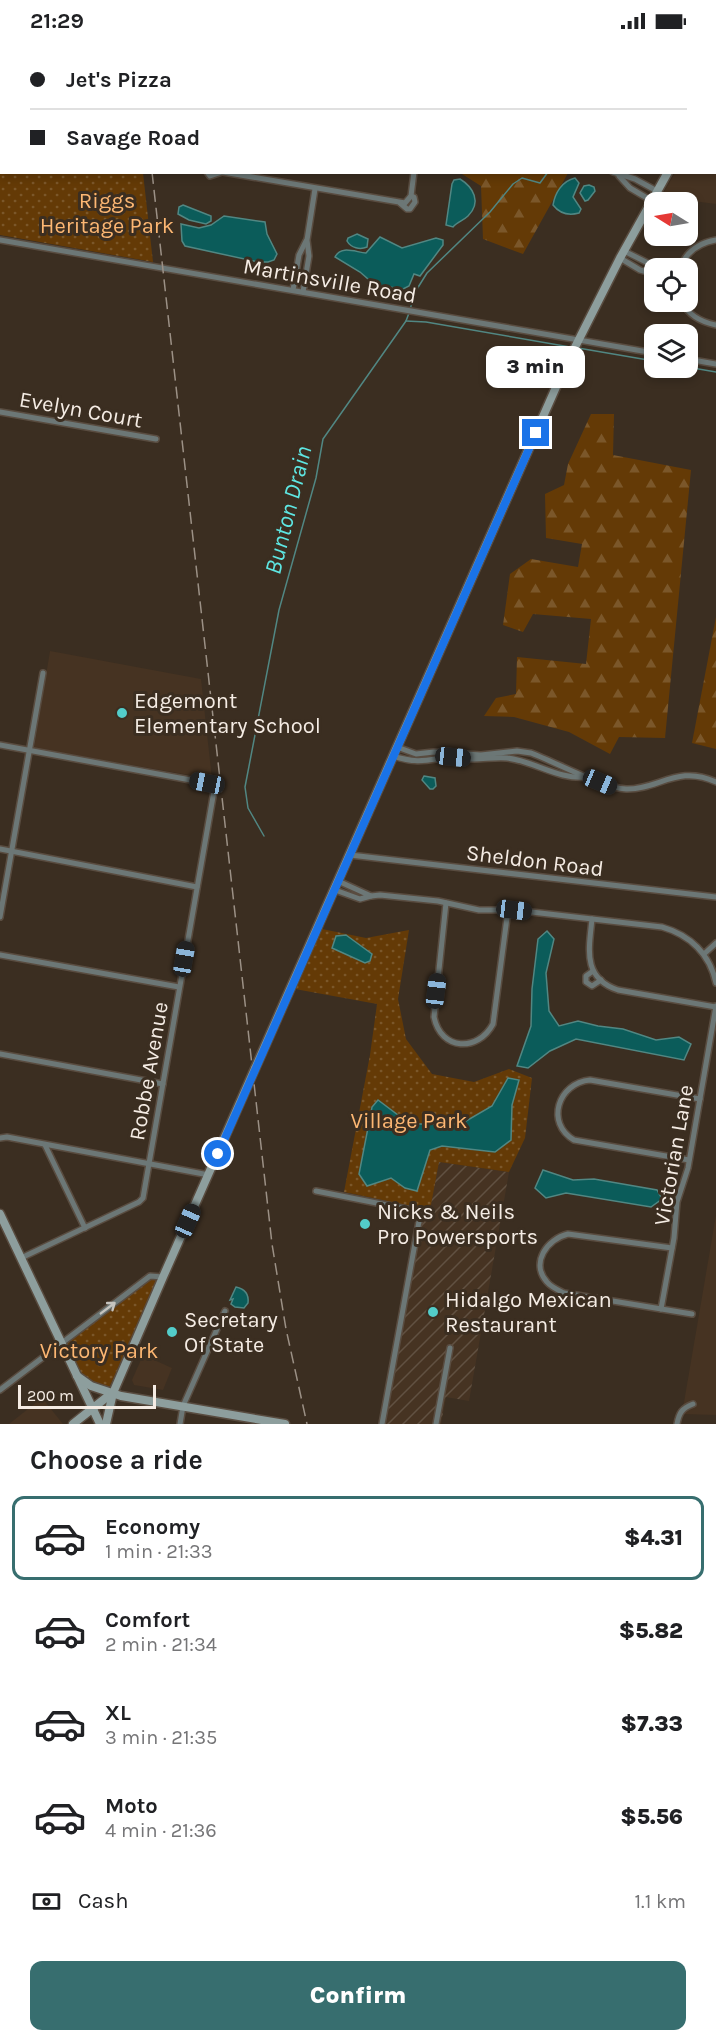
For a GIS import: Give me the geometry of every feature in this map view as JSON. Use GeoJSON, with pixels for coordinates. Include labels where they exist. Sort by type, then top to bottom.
{"type":"FeatureCollection","features":[{"type":"Feature","properties":{"kind":"street"},"geometry":{"type":"LineString","coordinates":[[234,174],[400,203],[407,209],[410,209],[415,202],[411,195],[414,174]]}},
{"type":"Feature","properties":{"kind":"street"},"geometry":{"type":"LineString","coordinates":[[616,174],[635,179],[657,191],[667,174]]}},
{"type":"Feature","properties":{"kind":"street"},"geometry":{"type":"LineString","coordinates":[[616,174],[630,188],[644,196]]}},
{"type":"Feature","properties":{"kind":"street"},"geometry":{"type":"LineString","coordinates":[[303,292],[309,256],[307,240],[315,189]]}},
{"type":"Feature","properties":{"kind":"street"},"geometry":{"type":"LineString","coordinates":[[106,1424],[113,1393],[163,1277],[578,340],[644,215]]}},
{"type":"Feature","properties":{"kind":"street","name":"Martinsville Road"},"geometry":{"type":"LineString","coordinates":[[0,240],[644,351]]}},
{"type":"Feature","properties":{"kind":"street"},"geometry":{"type":"LineString","coordinates":[[293,290],[299,255],[307,240]]}},
{"type":"Feature","properties":{"kind":"street"},"geometry":{"type":"LineString","coordinates":[[685,258],[695,248],[716,240]]}},
{"type":"Feature","properties":{"kind":"street"},"geometry":{"type":"LineString","coordinates":[[622,255],[644,263]]}},
{"type":"Feature","properties":{"kind":"street"},"geometry":{"type":"LineString","coordinates":[[622,255],[644,271]]}},
{"type":"Feature","properties":{"kind":"street"},"geometry":{"type":"LineString","coordinates":[[689,312],[697,319],[716,325]]}},
{"type":"Feature","properties":{"kind":"street"},"geometry":{"type":"LineString","coordinates":[[698,361],[716,364]]}},
{"type":"Feature","properties":{"kind":"street","name":"Evelyn Court"},"geometry":{"type":"LineString","coordinates":[[0,412],[156,439]]}},
{"type":"Feature","properties":{"kind":"street"},"geometry":{"type":"LineString","coordinates":[[0,917],[43,673]]}},
{"type":"Feature","properties":{"kind":"street"},"geometry":{"type":"LineString","coordinates":[[0,745],[29,751]]}},
{"type":"Feature","properties":{"kind":"street"},"geometry":{"type":"LineString","coordinates":[[397,747],[416,754],[434,752],[469,757],[517,751],[531,753],[612,787],[626,789],[639,788],[670,777],[688,775],[716,782]]}},
{"type":"Feature","properties":{"kind":"street","name":"Robbe Avenue"},"geometry":{"type":"LineString","coordinates":[[29,751],[207,783],[212,786],[214,793],[143,1198],[140,1202],[85,1228]]}},
{"type":"Feature","properties":{"kind":"street"},"geometry":{"type":"LineString","coordinates":[[393,756],[415,762],[453,757],[504,757],[524,760],[569,776],[588,777]]}},
{"type":"Feature","properties":{"kind":"street"},"geometry":{"type":"LineString","coordinates":[[542,767],[545,758]]}},
{"type":"Feature","properties":{"kind":"street"},"geometry":{"type":"LineString","coordinates":[[0,849],[197,886]]}},
{"type":"Feature","properties":{"kind":"street","name":"Sheldon Road"},"geometry":{"type":"LineString","coordinates":[[350,855],[716,897]]}},
{"type":"Feature","properties":{"kind":"street"},"geometry":{"type":"LineString","coordinates":[[336,886],[360,899],[380,895],[446,903],[479,910],[508,910],[668,929],[689,939],[704,954],[711,966],[716,983]]}},
{"type":"Feature","properties":{"kind":"street"},"geometry":{"type":"LineString","coordinates":[[336,886],[371,896]]}},
{"type":"Feature","properties":{"kind":"street"},"geometry":{"type":"LineString","coordinates":[[446,903],[434,1017],[445,1038],[461,1044],[472,1043],[482,1038],[493,1024],[508,910]]}},
{"type":"Feature","properties":{"kind":"street"},"geometry":{"type":"LineString","coordinates":[[592,919],[589,953],[593,971],[601,980],[618,990],[716,1007]]}},
{"type":"Feature","properties":{"kind":"street"},"geometry":{"type":"LineString","coordinates":[[704,954],[716,943]]}},
{"type":"Feature","properties":{"kind":"street"},"geometry":{"type":"LineString","coordinates":[[0,955],[179,987]]}},
{"type":"Feature","properties":{"kind":"street"},"geometry":{"type":"LineString","coordinates":[[593,971],[586,976],[586,982],[592,986],[601,980]]}},
{"type":"Feature","properties":{"kind":"street","name":"Victorian Lane"},"geometry":{"type":"LineString","coordinates":[[662,1309],[677,1202],[689,1160],[716,1007]]}},
{"type":"Feature","properties":{"kind":"street"},"geometry":{"type":"LineString","coordinates":[[0,1054],[163,1084]]}},
{"type":"Feature","properties":{"kind":"street"},"geometry":{"type":"LineString","coordinates":[[689,1160],[574,1140],[560,1126],[558,1109],[562,1097],[570,1087],[590,1080],[700,1099]]}},
{"type":"Feature","properties":{"kind":"street"},"geometry":{"type":"LineString","coordinates":[[0,1138],[7,1137],[209,1175]]}},
{"type":"Feature","properties":{"kind":"street"},"geometry":{"type":"LineString","coordinates":[[21,1258],[85,1228],[45,1144]]}},
{"type":"Feature","properties":{"kind":"street"},"geometry":{"type":"LineString","coordinates":[[315,1191],[412,1210],[420,1216],[382,1424]]}},
{"type":"Feature","properties":{"kind":"street"},"geometry":{"type":"LineString","coordinates":[[0,1214],[100,1424]]}},
{"type":"Feature","properties":{"kind":"street"},"geometry":{"type":"LineString","coordinates":[[672,1248],[568,1234],[552,1241],[545,1249],[540,1258],[540,1269],[546,1282],[564,1293],[692,1314]]}},
{"type":"Feature","properties":{"kind":"street"},"geometry":{"type":"LineString","coordinates":[[0,1390],[150,1276],[163,1277]]}},
{"type":"Feature","properties":{"kind":"street"},"geometry":{"type":"LineString","coordinates":[[180,1424],[183,1406],[225,1311]]}},
{"type":"Feature","properties":{"kind":"street"},"geometry":{"type":"LineString","coordinates":[[436,1424],[450,1348]]}},
{"type":"Feature","properties":{"kind":"street"},"geometry":{"type":"LineString","coordinates":[[76,1376],[91,1386],[113,1393],[258,1422],[285,1424]]}},
{"type":"Feature","properties":{"kind":"street"},"geometry":{"type":"LineString","coordinates":[[73,1424],[113,1393]]}},
{"type":"Feature","properties":{"kind":"street"},"geometry":{"type":"LineString","coordinates":[[676,1424],[684,1407],[693,1404]]}},
{"type":"Feature","properties":{"kind":"shaded area"},"geometry":{"type":"Polygon","coordinates":[[[674,174],[716,174],[716,204],[698,202],[698,192],[664,192],[674,174]]]}},
{"type":"Feature","properties":{"kind":"shaded area","name":"Edgemont Elementary School"},"geometry":{"type":"Polygon","coordinates":[[[50,651],[201,679],[212,779],[34,748],[50,651]]]}},
{"type":"Feature","properties":{"kind":"shaded area"},"geometry":{"type":"Polygon","coordinates":[[[432,1161],[509,1172],[469,1401],[446,1397],[441,1424],[386,1424],[432,1161]]]}},
{"type":"Feature","properties":{"kind":"shaded area"},"geometry":{"type":"Polygon","coordinates":[[[716,1215],[716,1415],[682,1414],[716,1215]]]}},
{"type":"Feature","properties":{"kind":"shaded area"},"geometry":{"type":"Polygon","coordinates":[[[143,1355],[172,1368],[163,1390],[134,1385],[132,1380],[143,1355]]]}},
{"type":"Feature","properties":{"kind":"shaded area"},"geometry":{"type":"Polygon","coordinates":[[[42,1398],[63,1424],[9,1424],[42,1398]]]}},
{"type":"Feature","properties":{"kind":"green space","name":"Riggs Heritage Park"},"geometry":{"type":"Polygon","coordinates":[[[0,174],[143,174],[153,262],[0,235],[0,174]]]}},
{"type":"Feature","properties":{"kind":"green space"},"geometry":{"type":"Polygon","coordinates":[[[462,174],[567,174],[523,254],[483,239],[481,186],[462,174]]]}},
{"type":"Feature","properties":{"kind":"green space"},"geometry":{"type":"Polygon","coordinates":[[[591,414],[614,414],[613,455],[691,470],[665,738],[619,737],[610,754],[569,732],[514,717],[484,716],[496,698],[516,694],[517,657],[586,664],[591,619],[533,614],[523,632],[503,625],[510,574],[531,559],[578,567],[582,544],[546,538],[545,494],[564,485],[568,464],[591,414]]]}},
{"type":"Feature","properties":{"kind":"green space"},"geometry":{"type":"Polygon","coordinates":[[[716,617],[716,749],[692,743],[716,617]]]}},
{"type":"Feature","properties":{"kind":"green space","name":"Village Park"},"geometry":{"type":"Polygon","coordinates":[[[322,929],[366,938],[409,930],[398,999],[406,1039],[432,1074],[474,1082],[509,1069],[532,1078],[525,1138],[509,1172],[439,1162],[430,1210],[344,1192],[370,1055],[377,1004],[295,989],[322,929]]]}},
{"type":"Feature","properties":{"kind":"green space","name":"Victory Park"},"geometry":{"type":"Polygon","coordinates":[[[155,1278],[157,1283],[109,1388],[91,1382],[81,1373],[67,1343],[155,1278]]]}},
{"type":"Feature","properties":{"kind":"water"},"geometry":{"type":"Polygon","coordinates":[[[575,178],[579,183],[573,197],[581,209],[579,213],[564,214],[553,205],[554,201],[563,185],[575,178]]]}},
{"type":"Feature","properties":{"kind":"water"},"geometry":{"type":"Polygon","coordinates":[[[460,179],[469,186],[475,200],[468,216],[453,227],[446,225],[452,184],[454,180],[460,179]]]}},
{"type":"Feature","properties":{"kind":"water"},"geometry":{"type":"Polygon","coordinates":[[[584,186],[594,187],[595,191],[585,201],[580,193],[584,186]]]}},
{"type":"Feature","properties":{"kind":"water"},"geometry":{"type":"Polygon","coordinates":[[[183,205],[211,216],[211,221],[206,224],[189,220],[178,214],[179,207],[183,205]]]}},
{"type":"Feature","properties":{"kind":"water"},"geometry":{"type":"Polygon","coordinates":[[[224,216],[265,222],[267,234],[277,254],[274,260],[258,262],[185,246],[182,241],[181,224],[199,228],[211,225],[224,216]]]}},
{"type":"Feature","properties":{"kind":"water"},"geometry":{"type":"Polygon","coordinates":[[[357,234],[368,239],[367,247],[356,248],[347,241],[348,238],[357,234]]]}},
{"type":"Feature","properties":{"kind":"water"},"geometry":{"type":"Polygon","coordinates":[[[380,237],[402,248],[436,238],[443,240],[443,245],[420,276],[414,274],[409,286],[403,289],[375,285],[360,272],[335,257],[345,250],[366,253],[380,237]]]}},
{"type":"Feature","properties":{"kind":"water"},"geometry":{"type":"Polygon","coordinates":[[[424,776],[435,778],[436,786],[433,789],[430,789],[422,780],[424,776]]]}},
{"type":"Feature","properties":{"kind":"water"},"geometry":{"type":"Polygon","coordinates":[[[547,931],[554,939],[546,973],[549,1011],[559,1026],[578,1021],[623,1029],[656,1040],[679,1037],[691,1044],[684,1060],[576,1039],[550,1051],[528,1068],[517,1066],[531,1026],[532,989],[538,939],[547,931]]]}},
{"type":"Feature","properties":{"kind":"water"},"geometry":{"type":"Polygon","coordinates":[[[346,935],[372,954],[370,961],[365,963],[332,948],[336,936],[346,935]]]}},
{"type":"Feature","properties":{"kind":"water"},"geometry":{"type":"Polygon","coordinates":[[[508,1078],[519,1080],[512,1105],[511,1140],[495,1152],[442,1146],[430,1150],[417,1191],[405,1188],[391,1178],[367,1186],[359,1174],[372,1107],[378,1100],[410,1124],[461,1124],[492,1106],[508,1078]]]}},
{"type":"Feature","properties":{"kind":"water"},"geometry":{"type":"Polygon","coordinates":[[[543,1170],[573,1180],[594,1179],[657,1190],[662,1199],[651,1207],[566,1193],[546,1198],[535,1188],[543,1170]]]}},
{"type":"Feature","properties":{"kind":"water"},"geometry":{"type":"Polygon","coordinates":[[[236,1287],[242,1289],[248,1297],[248,1303],[244,1308],[231,1304],[233,1299],[230,1300],[236,1287]]]}},
{"type":"Feature","properties":{"kind":"waterway","name":"Bunton Drain"},"geometry":{"type":"LineString","coordinates":[[410,309],[417,289],[427,273],[490,212],[513,184],[522,178],[540,183],[547,174]]}},
{"type":"Feature","properties":{"kind":"waterway","name":"Bunton Drain"},"geometry":{"type":"LineString","coordinates":[[264,836],[248,808],[245,787],[279,610],[316,478],[323,439],[406,321],[409,313]]}},
{"type":"Feature","properties":{"kind":"waterway"},"geometry":{"type":"LineString","coordinates":[[406,321],[426,322],[570,347]]}},
{"type":"Feature","properties":{"kind":"waterway"},"geometry":{"type":"LineString","coordinates":[[578,348],[644,359]]}},
{"type":"Feature","properties":{"kind":"waterway"},"geometry":{"type":"LineString","coordinates":[[698,369],[716,372]]}},
{"type":"Feature","properties":{"kind":"railway"},"geometry":{"type":"LineString","coordinates":[[152,174],[272,1244],[286,1329],[307,1424]]}},
{"type":"Feature","properties":{"kind":"place","name":"Edgemont Elementary School"},"geometry":{"type":"Point","coordinates":[122,713]}},
{"type":"Feature","properties":{"kind":"place","name":"Nicks & Neils Pro Powersports"},"geometry":{"type":"Point","coordinates":[365,1224]}},
{"type":"Feature","properties":{"kind":"place","name":"Hidalgo Mexican Restaurant"},"geometry":{"type":"Point","coordinates":[433,1312]}},
{"type":"Feature","properties":{"kind":"place","name":"Secretary Of State"},"geometry":{"type":"Point","coordinates":[172,1332]}},
{"type":"Feature","properties":{"kind":"route"},"geometry":{"type":"LineString","coordinates":[[218,1154],[536,433]]}}]}
